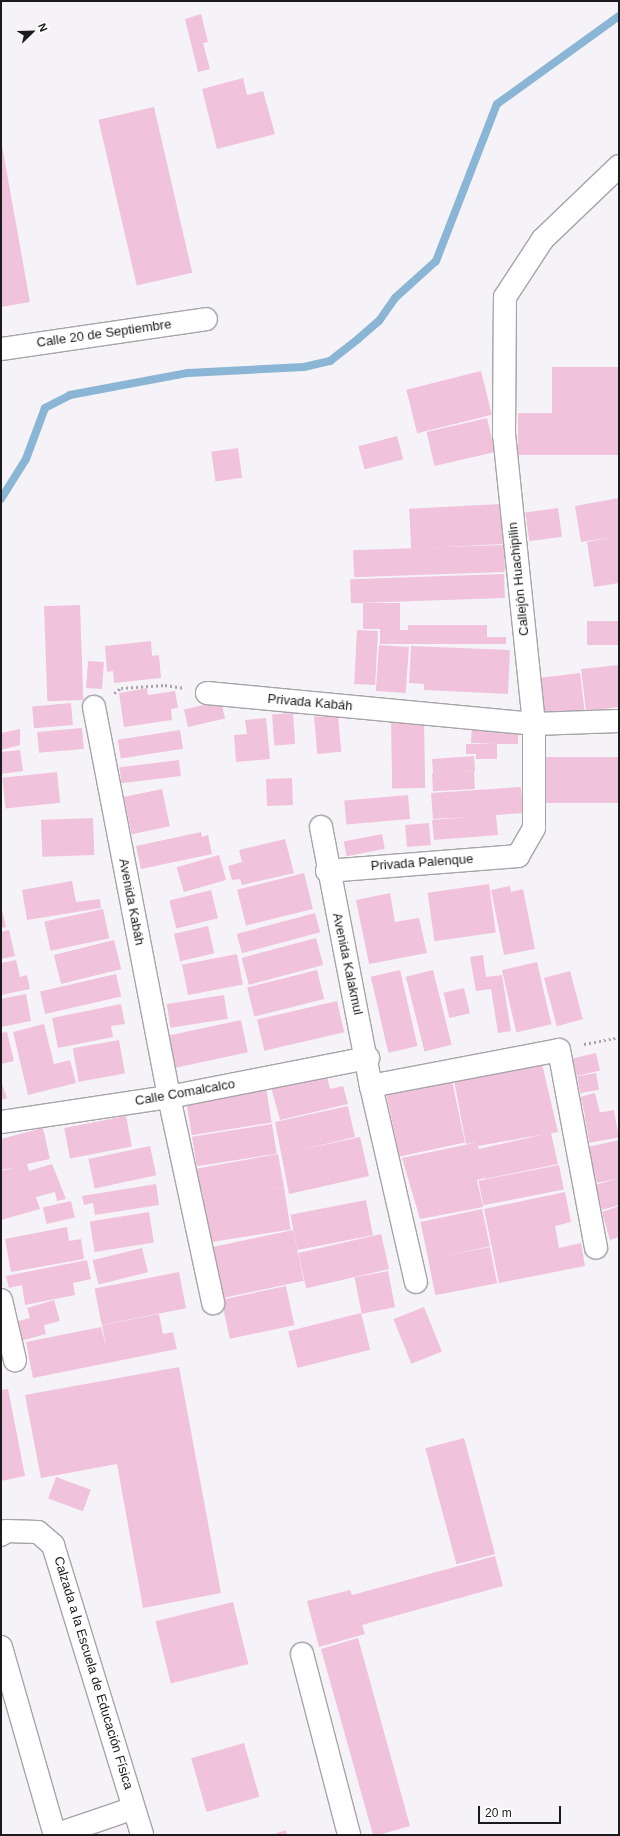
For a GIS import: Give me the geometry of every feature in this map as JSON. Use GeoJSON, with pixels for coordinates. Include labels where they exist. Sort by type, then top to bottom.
{"type":"FeatureCollection","features":[{"type":"Feature","properties":{"kind":"street","name":"Callejón Huachipilin"},"geometry":{"type":"LineString","coordinates":[[518,856],[534,828],[534,724],[504,435],[505,297],[543,239],[619,166]]}},
{"type":"Feature","properties":{"kind":"street","name":"Calle 20 de Septiembre"},"geometry":{"type":"LineString","coordinates":[[1,349],[206,319]]}},
{"type":"Feature","properties":{"kind":"street","name":"Privada Kabáh"},"geometry":{"type":"LineString","coordinates":[[207,693],[534,724],[619,721]]}},
{"type":"Feature","properties":{"kind":"street","name":"Avenida Kabáh"},"geometry":{"type":"LineString","coordinates":[[94,708],[169,1097],[213,1303]]}},
{"type":"Feature","properties":{"kind":"street","name":"Avenida Kalakmul"},"geometry":{"type":"LineString","coordinates":[[321,827],[326,871],[368,1058],[371,1086],[416,1282]]}},
{"type":"Feature","properties":{"kind":"street","name":"Privada Palenque"},"geometry":{"type":"LineString","coordinates":[[326,871],[518,856]]}},
{"type":"Feature","properties":{"kind":"street"},"geometry":{"type":"LineString","coordinates":[[371,1086],[560,1050],[596,1248]]}},
{"type":"Feature","properties":{"kind":"street","name":"Calle Comalcalco"},"geometry":{"type":"LineString","coordinates":[[1,1122],[169,1097],[368,1058]]}},
{"type":"Feature","properties":{"kind":"street"},"geometry":{"type":"LineString","coordinates":[[1,1300],[15,1360]]}},
{"type":"Feature","properties":{"kind":"street","name":"Calzada a la Escuela de Educación Física"},"geometry":{"type":"LineString","coordinates":[[1,1535],[6,1531],[38,1532],[53,1545],[142,1835]]}},
{"type":"Feature","properties":{"kind":"street"},"geometry":{"type":"LineString","coordinates":[[1,1647],[55,1835],[134,1808]]}},
{"type":"Feature","properties":{"kind":"street"},"geometry":{"type":"LineString","coordinates":[[302,1654],[349,1835]]}},
{"type":"Feature","properties":{"kind":"path"},"geometry":{"type":"LineString","coordinates":[[94,708],[121,688],[165,685],[207,693]]}},
{"type":"Feature","properties":{"kind":"path"},"geometry":{"type":"LineString","coordinates":[[560,1050],[619,1037]]}},
{"type":"Feature","properties":{"kind":"building"},"geometry":{"type":"Polygon","coordinates":[[[201,14],[208,42],[203,43],[210,69],[198,72],[185,19],[201,14]]]}},
{"type":"Feature","properties":{"kind":"building"},"geometry":{"type":"Polygon","coordinates":[[[243,78],[247,95],[263,91],[275,134],[217,149],[202,89],[243,78]]]}},
{"type":"Feature","properties":{"kind":"building"},"geometry":{"type":"Polygon","coordinates":[[[154,107],[192,273],[137,285],[98,120],[154,107]]]}},
{"type":"Feature","properties":{"kind":"building"},"geometry":{"type":"Polygon","coordinates":[[[1,140],[30,302],[1,307],[1,140]]]}},
{"type":"Feature","properties":{"kind":"building"},"geometry":{"type":"Polygon","coordinates":[[[552,367],[619,367],[619,413],[552,413],[552,367]]]}},
{"type":"Feature","properties":{"kind":"building"},"geometry":{"type":"Polygon","coordinates":[[[481,371],[492,415],[417,433],[406,390],[481,371]]]}},
{"type":"Feature","properties":{"kind":"building"},"geometry":{"type":"Polygon","coordinates":[[[518,413],[619,413],[619,455],[518,455],[518,413]]]}},
{"type":"Feature","properties":{"kind":"building"},"geometry":{"type":"Polygon","coordinates":[[[487,418],[495,452],[434,466],[427,432],[487,418]]]}},
{"type":"Feature","properties":{"kind":"building"},"geometry":{"type":"Polygon","coordinates":[[[397,436],[403,459],[365,470],[358,446],[397,436]]]}},
{"type":"Feature","properties":{"kind":"building"},"geometry":{"type":"Polygon","coordinates":[[[238,448],[242,478],[215,481],[211,452],[238,448]]]}},
{"type":"Feature","properties":{"kind":"building"},"geometry":{"type":"Polygon","coordinates":[[[619,498],[619,583],[594,587],[587,542],[612,537],[581,542],[575,506],[619,498]]]}},
{"type":"Feature","properties":{"kind":"building"},"geometry":{"type":"Polygon","coordinates":[[[501,504],[503,544],[411,549],[409,509],[501,504]]]}},
{"type":"Feature","properties":{"kind":"building"},"geometry":{"type":"Polygon","coordinates":[[[558,508],[562,537],[529,541],[525,513],[558,508]]]}},
{"type":"Feature","properties":{"kind":"building"},"geometry":{"type":"Polygon","coordinates":[[[504,545],[505,572],[354,577],[353,550],[504,545]]]}},
{"type":"Feature","properties":{"kind":"building"},"geometry":{"type":"Polygon","coordinates":[[[504,574],[505,598],[351,603],[350,579],[504,574]]]}},
{"type":"Feature","properties":{"kind":"building"},"geometry":{"type":"Polygon","coordinates":[[[363,603],[400,603],[400,630],[408,630],[408,625],[487,625],[487,637],[506,637],[506,644],[380,644],[380,629],[363,629],[363,603]]]}},
{"type":"Feature","properties":{"kind":"building"},"geometry":{"type":"Polygon","coordinates":[[[80,605],[83,700],[47,701],[44,606],[80,605]]]}},
{"type":"Feature","properties":{"kind":"building"},"geometry":{"type":"Polygon","coordinates":[[[587,621],[619,621],[619,645],[587,645],[587,621]]]}},
{"type":"Feature","properties":{"kind":"building"},"geometry":{"type":"Polygon","coordinates":[[[357,630],[378,631],[375,685],[354,684],[357,630]]]}},
{"type":"Feature","properties":{"kind":"building"},"geometry":{"type":"Polygon","coordinates":[[[151,641],[152,656],[159,655],[161,678],[114,683],[113,671],[107,672],[105,646],[151,641]]]}},
{"type":"Feature","properties":{"kind":"building"},"geometry":{"type":"Polygon","coordinates":[[[379,645],[409,647],[406,693],[376,691],[379,645]]]}},
{"type":"Feature","properties":{"kind":"building"},"geometry":{"type":"Polygon","coordinates":[[[411,646],[510,650],[508,694],[424,690],[424,684],[409,683],[411,646]]]}},
{"type":"Feature","properties":{"kind":"building"},"geometry":{"type":"Polygon","coordinates":[[[88,661],[104,662],[102,689],[86,688],[88,661]]]}},
{"type":"Feature","properties":{"kind":"building"},"geometry":{"type":"Polygon","coordinates":[[[619,665],[619,707],[586,711],[581,669],[619,665]]]}},
{"type":"Feature","properties":{"kind":"building"},"geometry":{"type":"Polygon","coordinates":[[[580,673],[585,715],[537,721],[532,679],[580,673]]]}},
{"type":"Feature","properties":{"kind":"building"},"geometry":{"type":"Polygon","coordinates":[[[147,688],[148,695],[175,691],[178,708],[171,709],[172,720],[124,727],[119,693],[147,688]]]}},
{"type":"Feature","properties":{"kind":"building"},"geometry":{"type":"Polygon","coordinates":[[[221,701],[225,719],[188,727],[184,710],[221,701]]]}},
{"type":"Feature","properties":{"kind":"building"},"geometry":{"type":"Polygon","coordinates":[[[71,703],[73,725],[34,728],[32,706],[71,703]]]}},
{"type":"Feature","properties":{"kind":"building"},"geometry":{"type":"Polygon","coordinates":[[[293,713],[295,744],[274,745],[272,714],[293,713]]]}},
{"type":"Feature","properties":{"kind":"building"},"geometry":{"type":"Polygon","coordinates":[[[338,715],[341,752],[317,754],[314,717],[338,715]]]}},
{"type":"Feature","properties":{"kind":"building"},"geometry":{"type":"Polygon","coordinates":[[[266,718],[270,759],[236,762],[234,735],[247,734],[245,720],[266,718]]]}},
{"type":"Feature","properties":{"kind":"building"},"geometry":{"type":"Polygon","coordinates":[[[424,719],[425,788],[392,789],[391,720],[424,719]]]}},
{"type":"Feature","properties":{"kind":"building"},"geometry":{"type":"Polygon","coordinates":[[[472,723],[518,725],[518,744],[497,744],[497,759],[476,759],[476,754],[466,754],[466,744],[495,744],[471,743],[472,723]]]}},
{"type":"Feature","properties":{"kind":"building"},"geometry":{"type":"Polygon","coordinates":[[[82,728],[84,749],[39,753],[37,732],[82,728]]]}},
{"type":"Feature","properties":{"kind":"building"},"geometry":{"type":"Polygon","coordinates":[[[20,729],[20,745],[1,750],[1,733],[20,729]]]}},
{"type":"Feature","properties":{"kind":"building"},"geometry":{"type":"Polygon","coordinates":[[[180,730],[183,749],[121,759],[118,740],[180,730]]]}},
{"type":"Feature","properties":{"kind":"building"},"geometry":{"type":"Polygon","coordinates":[[[20,750],[23,771],[1,774],[1,752],[20,750]]]}},
{"type":"Feature","properties":{"kind":"building"},"geometry":{"type":"Polygon","coordinates":[[[474,756],[475,771],[433,774],[432,759],[474,756]]]}},
{"type":"Feature","properties":{"kind":"building"},"geometry":{"type":"Polygon","coordinates":[[[538,757],[619,757],[619,803],[538,803],[538,757]]]}},
{"type":"Feature","properties":{"kind":"building"},"geometry":{"type":"Polygon","coordinates":[[[179,760],[181,776],[121,783],[119,767],[179,760]]]}},
{"type":"Feature","properties":{"kind":"building"},"geometry":{"type":"Polygon","coordinates":[[[474,771],[475,789],[433,791],[432,773],[474,771]]]}},
{"type":"Feature","properties":{"kind":"building"},"geometry":{"type":"Polygon","coordinates":[[[57,772],[60,803],[6,809],[2,778],[57,772]]]}},
{"type":"Feature","properties":{"kind":"building"},"geometry":{"type":"Polygon","coordinates":[[[292,778],[293,805],[267,806],[266,779],[292,778]]]}},
{"type":"Feature","properties":{"kind":"building"},"geometry":{"type":"Polygon","coordinates":[[[521,787],[523,813],[496,815],[498,835],[434,840],[432,820],[470,817],[433,819],[431,793],[521,787]]]}},
{"type":"Feature","properties":{"kind":"building"},"geometry":{"type":"Polygon","coordinates":[[[162,789],[170,826],[132,834],[124,797],[162,789]]]}},
{"type":"Feature","properties":{"kind":"building"},"geometry":{"type":"Polygon","coordinates":[[[408,795],[410,819],[346,824],[344,801],[408,795]]]}},
{"type":"Feature","properties":{"kind":"building"},"geometry":{"type":"Polygon","coordinates":[[[93,818],[94,855],[42,857],[41,820],[93,818]]]}},
{"type":"Feature","properties":{"kind":"building"},"geometry":{"type":"Polygon","coordinates":[[[429,823],[431,845],[407,847],[405,825],[429,823]]]}},
{"type":"Feature","properties":{"kind":"building"},"geometry":{"type":"Polygon","coordinates":[[[201,832],[202,837],[208,835],[212,854],[141,869],[136,846],[201,832]]]}},
{"type":"Feature","properties":{"kind":"building"},"geometry":{"type":"Polygon","coordinates":[[[382,834],[385,849],[347,856],[344,841],[382,834]]]}},
{"type":"Feature","properties":{"kind":"building"},"geometry":{"type":"Polygon","coordinates":[[[285,839],[294,873],[242,885],[240,879],[232,880],[228,866],[242,862],[239,850],[285,839]]]}},
{"type":"Feature","properties":{"kind":"building"},"geometry":{"type":"Polygon","coordinates":[[[219,855],[226,880],[184,892],[177,867],[219,855]]]}},
{"type":"Feature","properties":{"kind":"building"},"geometry":{"type":"Polygon","coordinates":[[[304,873],[313,909],[246,926],[237,890],[304,873]]]}},
{"type":"Feature","properties":{"kind":"building"},"geometry":{"type":"Polygon","coordinates":[[[72,881],[76,902],[100,899],[101,908],[27,920],[22,890],[72,881]]]}},
{"type":"Feature","properties":{"kind":"building"},"geometry":{"type":"Polygon","coordinates":[[[489,884],[496,933],[434,941],[428,893],[489,884]]]}},
{"type":"Feature","properties":{"kind":"building"},"geometry":{"type":"Polygon","coordinates":[[[510,886],[511,892],[523,889],[535,949],[504,955],[491,890],[510,886]]]}},
{"type":"Feature","properties":{"kind":"building"},"geometry":{"type":"Polygon","coordinates":[[[211,890],[218,918],[176,929],[169,900],[211,890]]]}},
{"type":"Feature","properties":{"kind":"building"},"geometry":{"type":"Polygon","coordinates":[[[390,893],[395,922],[419,918],[427,953],[369,964],[356,900],[390,893]]]}},
{"type":"Feature","properties":{"kind":"building"},"geometry":{"type":"Polygon","coordinates":[[[1,906],[6,927],[1,928],[1,906]]]}},
{"type":"Feature","properties":{"kind":"building"},"geometry":{"type":"Polygon","coordinates":[[[103,909],[109,938],[51,951],[44,921],[103,909]]]}},
{"type":"Feature","properties":{"kind":"building"},"geometry":{"type":"Polygon","coordinates":[[[315,913],[320,932],[242,953],[237,934],[315,913]]]}},
{"type":"Feature","properties":{"kind":"building"},"geometry":{"type":"Polygon","coordinates":[[[208,926],[214,953],[180,961],[174,934],[208,926]]]}},
{"type":"Feature","properties":{"kind":"building"},"geometry":{"type":"Polygon","coordinates":[[[9,930],[15,956],[1,959],[1,932],[9,930]]]}},
{"type":"Feature","properties":{"kind":"building"},"geometry":{"type":"Polygon","coordinates":[[[316,938],[323,965],[249,985],[242,958],[316,938]]]}},
{"type":"Feature","properties":{"kind":"building"},"geometry":{"type":"Polygon","coordinates":[[[114,940],[121,969],[61,984],[54,955],[114,940]]]}},
{"type":"Feature","properties":{"kind":"building"},"geometry":{"type":"Polygon","coordinates":[[[237,954],[243,984],[188,995],[182,965],[237,954]]]}},
{"type":"Feature","properties":{"kind":"building"},"geometry":{"type":"Polygon","coordinates":[[[483,955],[486,977],[502,975],[511,1031],[498,1033],[491,989],[476,991],[470,957],[483,955]]]}},
{"type":"Feature","properties":{"kind":"building"},"geometry":{"type":"Polygon","coordinates":[[[16,960],[20,977],[27,975],[30,989],[1,995],[1,963],[16,960]]]}},
{"type":"Feature","properties":{"kind":"building"},"geometry":{"type":"Polygon","coordinates":[[[537,962],[551,1024],[516,1032],[502,970],[537,962]]]}},
{"type":"Feature","properties":{"kind":"building"},"geometry":{"type":"Polygon","coordinates":[[[317,970],[324,999],[254,1017],[247,987],[317,970]]]}},
{"type":"Feature","properties":{"kind":"building"},"geometry":{"type":"Polygon","coordinates":[[[400,970],[418,1046],[388,1053],[371,977],[400,970]]]}},
{"type":"Feature","properties":{"kind":"building"},"geometry":{"type":"Polygon","coordinates":[[[433,970],[452,1045],[424,1051],[406,977],[433,970]]]}},
{"type":"Feature","properties":{"kind":"building"},"geometry":{"type":"Polygon","coordinates":[[[570,971],[583,1019],[557,1026],[544,978],[570,971]]]}},
{"type":"Feature","properties":{"kind":"building"},"geometry":{"type":"Polygon","coordinates":[[[116,974],[121,996],[45,1014],[40,992],[116,974]]]}},
{"type":"Feature","properties":{"kind":"building"},"geometry":{"type":"Polygon","coordinates":[[[464,988],[470,1013],[449,1018],[444,993],[464,988]]]}},
{"type":"Feature","properties":{"kind":"building"},"geometry":{"type":"Polygon","coordinates":[[[26,994],[31,1021],[1,1027],[1,999],[26,994]]]}},
{"type":"Feature","properties":{"kind":"building"},"geometry":{"type":"Polygon","coordinates":[[[224,995],[228,1019],[170,1028],[167,1004],[224,995]]]}},
{"type":"Feature","properties":{"kind":"building"},"geometry":{"type":"Polygon","coordinates":[[[337,1001],[344,1032],[264,1051],[257,1019],[337,1001]]]}},
{"type":"Feature","properties":{"kind":"building"},"geometry":{"type":"Polygon","coordinates":[[[121,1004],[125,1024],[111,1026],[113,1037],[58,1048],[52,1018],[121,1004]]]}},
{"type":"Feature","properties":{"kind":"building"},"geometry":{"type":"Polygon","coordinates":[[[241,1020],[248,1052],[175,1068],[169,1035],[241,1020]]]}},
{"type":"Feature","properties":{"kind":"building"},"geometry":{"type":"Polygon","coordinates":[[[44,1024],[54,1064],[70,1060],[76,1083],[28,1095],[13,1032],[44,1024]]]}},
{"type":"Feature","properties":{"kind":"building"},"geometry":{"type":"Polygon","coordinates":[[[7,1032],[14,1061],[1,1064],[1,1033],[7,1032]]]}},
{"type":"Feature","properties":{"kind":"building"},"geometry":{"type":"Polygon","coordinates":[[[119,1040],[125,1073],[79,1082],[73,1048],[119,1040]]]}},
{"type":"Feature","properties":{"kind":"building"},"geometry":{"type":"Polygon","coordinates":[[[596,1053],[600,1071],[577,1076],[573,1058],[596,1053]]]}},
{"type":"Feature","properties":{"kind":"building"},"geometry":{"type":"Polygon","coordinates":[[[542,1064],[558,1132],[551,1133],[558,1164],[477,1180],[483,1207],[420,1219],[402,1158],[479,1142],[466,1144],[454,1080],[542,1064]],[[545,1134],[478,1146],[479,1149],[545,1134]]]}},
{"type":"Feature","properties":{"kind":"building"},"geometry":{"type":"Polygon","coordinates":[[[326,1073],[330,1089],[343,1086],[348,1104],[280,1120],[271,1087],[326,1073]]]}},
{"type":"Feature","properties":{"kind":"building"},"geometry":{"type":"Polygon","coordinates":[[[596,1073],[599,1090],[580,1093],[577,1076],[596,1073]]]}},
{"type":"Feature","properties":{"kind":"building"},"geometry":{"type":"Polygon","coordinates":[[[1,1081],[7,1098],[1,1100],[1,1081]]]}},
{"type":"Feature","properties":{"kind":"building"},"geometry":{"type":"Polygon","coordinates":[[[452,1081],[465,1143],[400,1157],[386,1095],[452,1081]]]}},
{"type":"Feature","properties":{"kind":"building"},"geometry":{"type":"Polygon","coordinates":[[[266,1087],[272,1123],[192,1135],[186,1100],[266,1087]]]}},
{"type":"Feature","properties":{"kind":"building"},"geometry":{"type":"Polygon","coordinates":[[[595,1093],[600,1113],[586,1117],[580,1097],[595,1093]]]}},
{"type":"Feature","properties":{"kind":"building"},"geometry":{"type":"Polygon","coordinates":[[[348,1106],[355,1137],[296,1151],[360,1137],[369,1176],[289,1194],[275,1122],[348,1106]]]}},
{"type":"Feature","properties":{"kind":"building"},"geometry":{"type":"Polygon","coordinates":[[[614,1110],[619,1138],[589,1143],[584,1115],[614,1110]]]}},
{"type":"Feature","properties":{"kind":"building"},"geometry":{"type":"Polygon","coordinates":[[[126,1116],[132,1146],[70,1158],[64,1128],[126,1116]]]}},
{"type":"Feature","properties":{"kind":"building"},"geometry":{"type":"Polygon","coordinates":[[[272,1124],[277,1154],[197,1166],[192,1137],[272,1124]]]}},
{"type":"Feature","properties":{"kind":"building"},"geometry":{"type":"Polygon","coordinates":[[[43,1128],[50,1159],[27,1164],[29,1171],[52,1164],[66,1199],[57,1201],[55,1192],[36,1197],[40,1209],[1,1220],[1,1171],[18,1167],[1,1170],[1,1139],[43,1128]]]}},
{"type":"Feature","properties":{"kind":"building"},"geometry":{"type":"Polygon","coordinates":[[[619,1140],[619,1178],[597,1183],[588,1147],[619,1140]]]}},
{"type":"Feature","properties":{"kind":"building"},"geometry":{"type":"Polygon","coordinates":[[[150,1146],[156,1175],[95,1188],[88,1159],[150,1146]]]}},
{"type":"Feature","properties":{"kind":"building"},"geometry":{"type":"Polygon","coordinates":[[[278,1154],[284,1187],[204,1200],[202,1190],[192,1192],[189,1170],[278,1154]]]}},
{"type":"Feature","properties":{"kind":"building"},"geometry":{"type":"Polygon","coordinates":[[[559,1165],[564,1190],[483,1205],[479,1181],[559,1165]]]}},
{"type":"Feature","properties":{"kind":"building"},"geometry":{"type":"Polygon","coordinates":[[[619,1178],[619,1205],[602,1210],[595,1185],[619,1178]]]}},
{"type":"Feature","properties":{"kind":"building"},"geometry":{"type":"Polygon","coordinates":[[[156,1184],[159,1205],[95,1215],[93,1203],[84,1205],[82,1196],[156,1184]]]}},
{"type":"Feature","properties":{"kind":"building"},"geometry":{"type":"Polygon","coordinates":[[[284,1187],[291,1229],[210,1242],[203,1200],[284,1187]]]}},
{"type":"Feature","properties":{"kind":"building"},"geometry":{"type":"Polygon","coordinates":[[[565,1192],[571,1222],[555,1226],[559,1248],[581,1243],[585,1266],[499,1283],[484,1209],[565,1192]]]}},
{"type":"Feature","properties":{"kind":"building"},"geometry":{"type":"Polygon","coordinates":[[[366,1200],[373,1235],[297,1250],[290,1215],[366,1200]]]}},
{"type":"Feature","properties":{"kind":"building"},"geometry":{"type":"Polygon","coordinates":[[[71,1201],[75,1218],[47,1224],[43,1208],[71,1201]]]}},
{"type":"Feature","properties":{"kind":"building"},"geometry":{"type":"Polygon","coordinates":[[[619,1206],[619,1237],[610,1240],[602,1212],[619,1206]]]}},
{"type":"Feature","properties":{"kind":"building"},"geometry":{"type":"Polygon","coordinates":[[[482,1209],[490,1246],[428,1259],[420,1222],[482,1209]]]}},
{"type":"Feature","properties":{"kind":"building"},"geometry":{"type":"Polygon","coordinates":[[[149,1212],[154,1243],[95,1252],[90,1221],[149,1212]]]}},
{"type":"Feature","properties":{"kind":"building"},"geometry":{"type":"Polygon","coordinates":[[[67,1227],[69,1241],[81,1239],[84,1259],[11,1272],[5,1239],[67,1227]]]}},
{"type":"Feature","properties":{"kind":"building"},"geometry":{"type":"Polygon","coordinates":[[[293,1230],[304,1281],[223,1298],[212,1247],[293,1230]]]}},
{"type":"Feature","properties":{"kind":"building"},"geometry":{"type":"Polygon","coordinates":[[[381,1234],[389,1269],[306,1288],[298,1253],[381,1234]]]}},
{"type":"Feature","properties":{"kind":"building"},"geometry":{"type":"Polygon","coordinates":[[[490,1247],[497,1283],[435,1295],[428,1259],[490,1247]]]}},
{"type":"Feature","properties":{"kind":"building"},"geometry":{"type":"Polygon","coordinates":[[[142,1248],[148,1272],[99,1285],[93,1260],[142,1248]]]}},
{"type":"Feature","properties":{"kind":"building"},"geometry":{"type":"Polygon","coordinates":[[[87,1260],[91,1279],[73,1283],[75,1295],[25,1305],[22,1285],[9,1288],[6,1276],[87,1260]]]}},
{"type":"Feature","properties":{"kind":"building"},"geometry":{"type":"Polygon","coordinates":[[[388,1271],[395,1307],[362,1314],[355,1277],[388,1271]]]}},
{"type":"Feature","properties":{"kind":"building"},"geometry":{"type":"Polygon","coordinates":[[[179,1272],[186,1308],[102,1325],[95,1288],[179,1272]]]}},
{"type":"Feature","properties":{"kind":"building"},"geometry":{"type":"Polygon","coordinates":[[[286,1286],[294,1325],[230,1339],[221,1300],[286,1286]]]}},
{"type":"Feature","properties":{"kind":"building"},"geometry":{"type":"Polygon","coordinates":[[[54,1300],[60,1321],[44,1325],[46,1334],[17,1342],[11,1323],[30,1318],[27,1308],[54,1300]]]}},
{"type":"Feature","properties":{"kind":"building"},"geometry":{"type":"Polygon","coordinates":[[[424,1307],[442,1352],[411,1364],[393,1319],[424,1307]]]}},
{"type":"Feature","properties":{"kind":"building"},"geometry":{"type":"Polygon","coordinates":[[[361,1313],[370,1350],[297,1368],[288,1331],[361,1313]]]}},
{"type":"Feature","properties":{"kind":"building"},"geometry":{"type":"Polygon","coordinates":[[[159,1314],[163,1334],[173,1332],[177,1349],[33,1378],[26,1342],[101,1327],[106,1346],[102,1325],[159,1314]]]}},
{"type":"Feature","properties":{"kind":"building"},"geometry":{"type":"Polygon","coordinates":[[[179,1367],[221,1593],[143,1608],[117,1464],[41,1478],[25,1395],[179,1367]]]}},
{"type":"Feature","properties":{"kind":"building"},"geometry":{"type":"Polygon","coordinates":[[[8,1389],[25,1476],[1,1481],[1,1390],[8,1389]]]}},
{"type":"Feature","properties":{"kind":"building"},"geometry":{"type":"Polygon","coordinates":[[[464,1438],[495,1554],[456,1564],[425,1448],[464,1438]]]}},
{"type":"Feature","properties":{"kind":"building"},"geometry":{"type":"Polygon","coordinates":[[[56,1477],[91,1490],[83,1511],[48,1499],[56,1477]]]}},
{"type":"Feature","properties":{"kind":"building"},"geometry":{"type":"Polygon","coordinates":[[[495,1556],[503,1586],[362,1625],[365,1634],[319,1647],[307,1601],[350,1590],[352,1595],[495,1556]]]}},
{"type":"Feature","properties":{"kind":"building"},"geometry":{"type":"Polygon","coordinates":[[[233,1602],[248,1664],[171,1683],[155,1621],[233,1602]]]}},
{"type":"Feature","properties":{"kind":"building"},"geometry":{"type":"Polygon","coordinates":[[[358,1638],[410,1826],[378,1835],[373,1835],[321,1649],[358,1638]]]}},
{"type":"Feature","properties":{"kind":"building"},"geometry":{"type":"Polygon","coordinates":[[[244,1743],[259,1797],[207,1812],[191,1758],[244,1743]]]}},
{"type":"Feature","properties":{"kind":"building"},"geometry":{"type":"Polygon","coordinates":[[[286,1830],[287,1835],[271,1835],[286,1830]]]}},
{"type":"Feature","properties":{"kind":"waterway"},"geometry":{"type":"LineString","coordinates":[[1,499],[26,459],[45,408],[70,395],[188,373],[304,367],[330,361],[379,321],[395,298],[436,261],[497,104],[619,16]]}}]}
